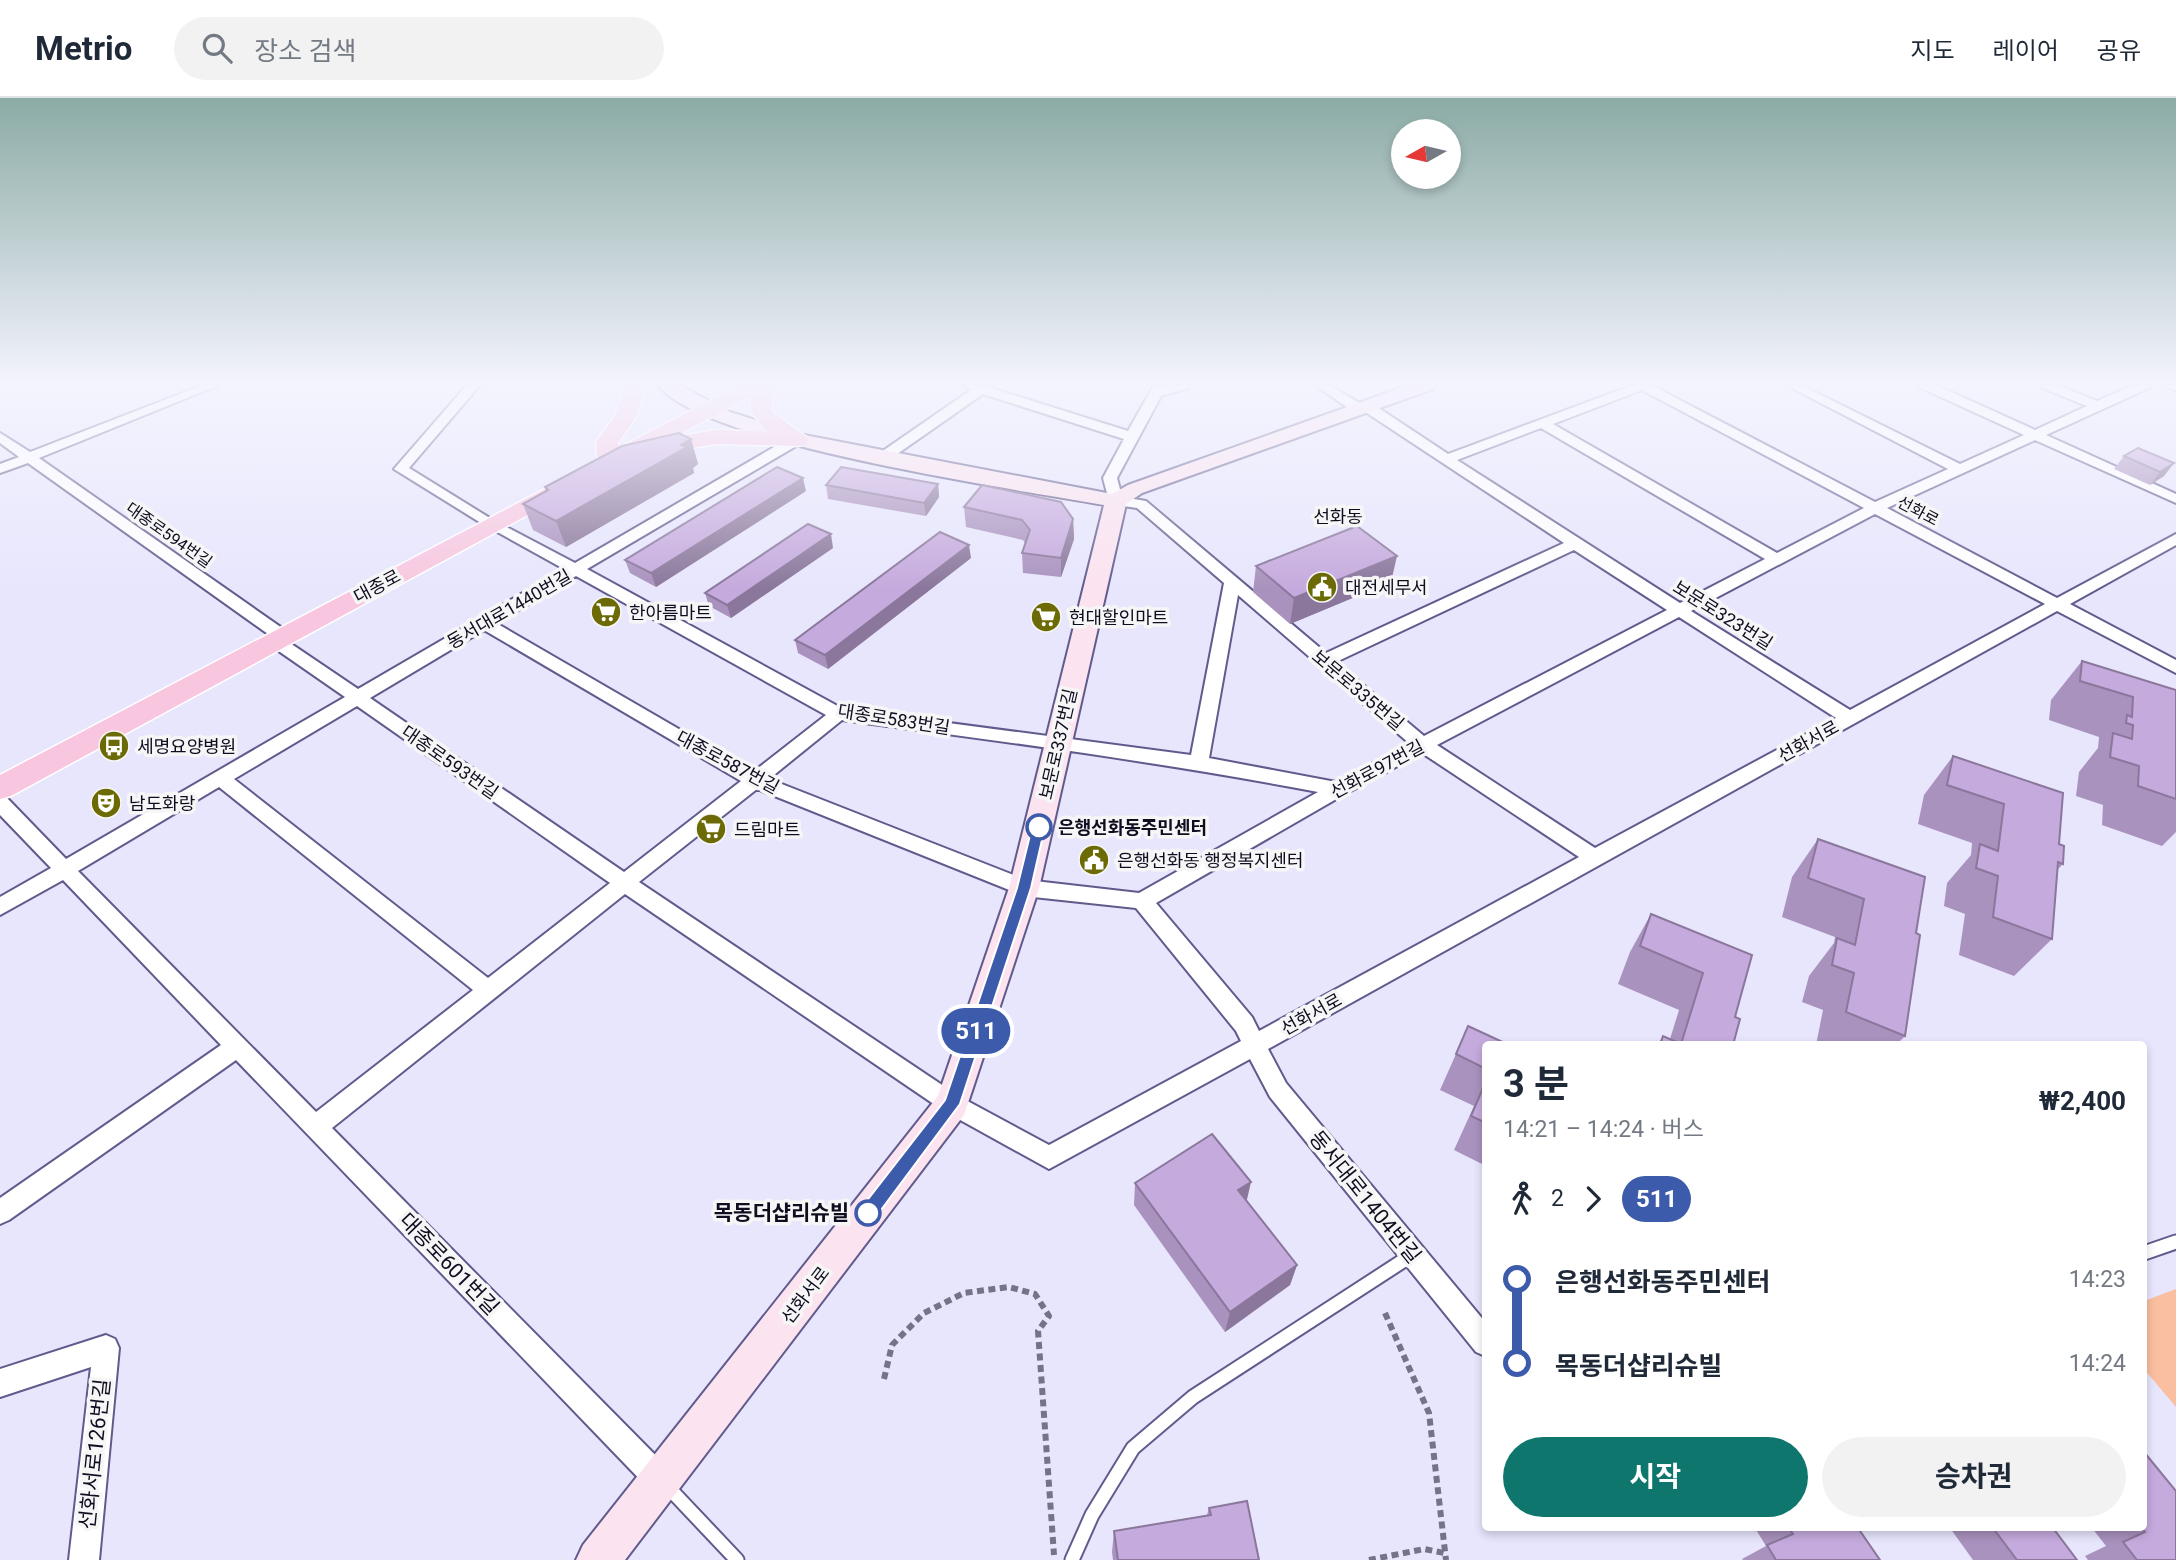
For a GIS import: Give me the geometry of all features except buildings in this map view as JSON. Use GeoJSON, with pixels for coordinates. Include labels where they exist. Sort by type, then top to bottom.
{"type":"FeatureCollection","features":[{"type":"Feature","properties":{"kind":"main road"},"geometry":{"type":"LineString","coordinates":[[600,462],[603,453]]}},
{"type":"Feature","properties":{"kind":"main road","name":"대종로"},"geometry":{"type":"LineString","coordinates":[[0,788],[616,453]]}},
{"type":"Feature","properties":{"kind":"main road"},"geometry":{"type":"LineString","coordinates":[[600,462],[632,453]]}},
{"type":"Feature","properties":{"kind":"main road","name":"대종로"},"geometry":{"type":"LineString","coordinates":[[489,522],[600,462]]}},
{"type":"Feature","properties":{"kind":"main road","name":"대종로"},"geometry":{"type":"LineString","coordinates":[[0,777],[276,636]]}},
{"type":"Feature","properties":{"kind":"street","name":"대종로594번길"},"geometry":{"type":"LineString","coordinates":[[22,453],[276,636]]}},
{"type":"Feature","properties":{"kind":"street"},"geometry":{"type":"LineString","coordinates":[[0,469],[41,453]]}},
{"type":"Feature","properties":{"kind":"street","name":"대종로583번길"},"geometry":{"type":"LineString","coordinates":[[415,453],[401,469],[489,522],[839,715],[1059,742],[1199,763],[1338,789]]}},
{"type":"Feature","properties":{"kind":"street","name":"동서대로1440번길"},"geometry":{"type":"LineString","coordinates":[[0,907],[774,453]]}},
{"type":"Feature","properties":{"kind":"street"},"geometry":{"type":"LineString","coordinates":[[861,453],[1116,501],[1135,489],[1234,453]]}},
{"type":"Feature","properties":{"kind":"street"},"geometry":{"type":"LineString","coordinates":[[882,458],[888,453]]}},
{"type":"Feature","properties":{"kind":"street"},"geometry":{"type":"LineString","coordinates":[[1116,501],[1111,478],[1124,453]]}},
{"type":"Feature","properties":{"kind":"street","name":"보문로323번길"},"geometry":{"type":"LineString","coordinates":[[1435,453],[1849,718]]}},
{"type":"Feature","properties":{"kind":"street","name":"선화로"},"geometry":{"type":"LineString","coordinates":[[1445,460],[1463,453]]}},
{"type":"Feature","properties":{"kind":"street"},"geometry":{"type":"LineString","coordinates":[[1594,453],[1776,559]]}},
{"type":"Feature","properties":{"kind":"street","name":"선화로"},"geometry":{"type":"LineString","coordinates":[[1772,453],[2176,667]]}},
{"type":"Feature","properties":{"kind":"street"},"geometry":{"type":"LineString","coordinates":[[1926,453],[1959,470]]}},
{"type":"Feature","properties":{"kind":"street","name":"선화로97번길"},"geometry":{"type":"LineString","coordinates":[[1142,901],[1338,789],[1423,744],[1875,508],[1994,453]]}},
{"type":"Feature","properties":{"kind":"street"},"geometry":{"type":"LineString","coordinates":[[2077,453],[2176,499]]}},
{"type":"Feature","properties":{"kind":"street","name":"보문로335번길"},"geometry":{"type":"LineString","coordinates":[[1116,501],[1141,505],[1423,744],[1595,858]]}},
{"type":"Feature","properties":{"kind":"street","name":"보문로337번길"},"geometry":{"type":"LineString","coordinates":[[952,1104],[1024,888],[1116,501]]}},
{"type":"Feature","properties":{"kind":"street","name":"선화서로"},"geometry":{"type":"LineString","coordinates":[[598,1560],[662,1481],[952,1104],[1049,1158],[2176,539]]}},
{"type":"Feature","properties":{"kind":"street"},"geometry":{"type":"LineString","coordinates":[[1323,661],[1575,544]]}},
{"type":"Feature","properties":{"kind":"street"},"geometry":{"type":"LineString","coordinates":[[1199,763],[1232,583]]}},
{"type":"Feature","properties":{"kind":"street","name":"대종로587번길"},"geometry":{"type":"LineString","coordinates":[[484,624],[755,781],[1024,888],[1142,901]]}},
{"type":"Feature","properties":{"kind":"street","name":"대종로593번길"},"geometry":{"type":"LineString","coordinates":[[276,636],[358,697],[625,883],[952,1104]]}},
{"type":"Feature","properties":{"kind":"street"},"geometry":{"type":"LineString","coordinates":[[315,1127],[839,715]]}},
{"type":"Feature","properties":{"kind":"street"},"geometry":{"type":"LineString","coordinates":[[220,778],[488,990]]}},
{"type":"Feature","properties":{"kind":"street","name":"대종로601번길"},"geometry":{"type":"LineString","coordinates":[[0,803],[662,1481]]}},
{"type":"Feature","properties":{"kind":"street"},"geometry":{"type":"LineString","coordinates":[[1142,901],[1244,1024],[1254,1045]]}},
{"type":"Feature","properties":{"kind":"street","name":"동서대로1404번길"},"geometry":{"type":"LineString","coordinates":[[1254,1045],[1278,1090],[1482,1339]]}},
{"type":"Feature","properties":{"kind":"street"},"geometry":{"type":"LineString","coordinates":[[0,1212],[237,1046]]}},
{"type":"Feature","properties":{"kind":"street","name":"선화서로126번길"},"geometry":{"type":"LineString","coordinates":[[0,1383],[106,1348],[84,1560]]}},
{"type":"Feature","properties":{"kind":"lane"},"geometry":{"type":"LineString","coordinates":[[2147,1252],[2176,1242]]}},
{"type":"Feature","properties":{"kind":"lane"},"geometry":{"type":"LineString","coordinates":[[1072,1560],[1092,1515],[1133,1448],[1193,1397],[1412,1255]]}},
{"type":"Feature","properties":{"kind":"lane"},"geometry":{"type":"LineString","coordinates":[[662,1481],[737,1560]]}},
{"type":"Feature","properties":{"kind":"path"},"geometry":{"type":"LineString","coordinates":[[884,1379],[892,1345],[924,1313],[964,1293],[1009,1287],[1035,1294],[1049,1316],[1038,1331],[1054,1556]]}},
{"type":"Feature","properties":{"kind":"path"},"geometry":{"type":"LineString","coordinates":[[1369,1560],[1424,1549],[1445,1557],[1429,1413],[1385,1313]]}},
{"type":"Feature","properties":{"kind":"shaded area"},"geometry":{"type":"Polygon","coordinates":[[[2176,1289],[2176,1407],[2147,1373],[2147,1300],[2176,1289]]]}},
{"type":"Feature","properties":{"kind":"bus line","name":"511"},"geometry":{"type":"LineString","coordinates":[[868,1213],[952,1104],[1024,888],[1039,827]]}},
{"type":"Feature","properties":{"kind":"place","name":"대전세무서"},"geometry":{"type":"Point","coordinates":[1322,587]}},
{"type":"Feature","properties":{"kind":"place","name":"한아름마트"},"geometry":{"type":"Point","coordinates":[606,612]}},
{"type":"Feature","properties":{"kind":"place","name":"현대할인마트"},"geometry":{"type":"Point","coordinates":[1046,617]}},
{"type":"Feature","properties":{"kind":"place","name":"세명요양병원"},"geometry":{"type":"Point","coordinates":[114,746]}},
{"type":"Feature","properties":{"kind":"place","name":"남도화랑"},"geometry":{"type":"Point","coordinates":[106,803]}},
{"type":"Feature","properties":{"kind":"place","name":"은행선화동주민센터"},"geometry":{"type":"Point","coordinates":[1039,827]}},
{"type":"Feature","properties":{"kind":"place","name":"드림마트"},"geometry":{"type":"Point","coordinates":[711,829]}},
{"type":"Feature","properties":{"kind":"place","name":"은행선화동 행정복지센터"},"geometry":{"type":"Point","coordinates":[1094,860]}},
{"type":"Feature","properties":{"kind":"place","name":"목동더샵리슈빌"},"geometry":{"type":"Point","coordinates":[868,1213]}},
{"type":"Feature","properties":{"kind":"district","name":"선화동"},"geometry":{"type":"Point","coordinates":[1338,516]}}]}
